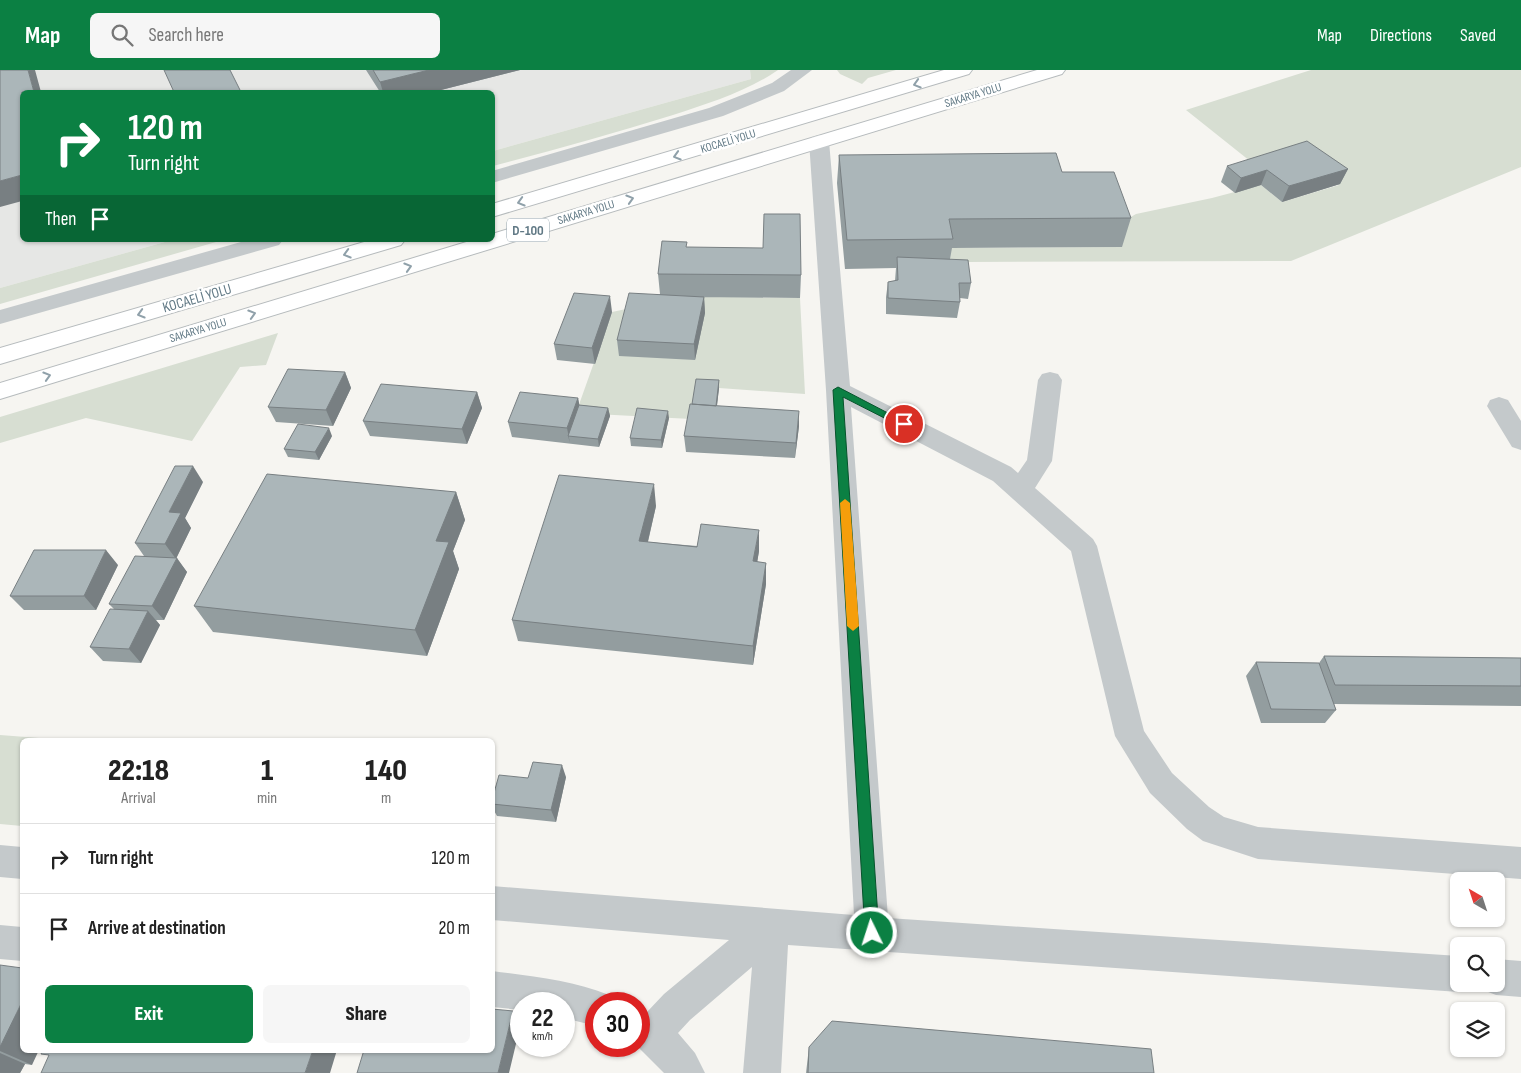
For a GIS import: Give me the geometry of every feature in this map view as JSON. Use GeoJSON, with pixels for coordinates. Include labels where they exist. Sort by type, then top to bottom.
{"type":"FeatureCollection","features":[{"type":"Feature","properties":{"kind":"highway","name":"KOCAELİ YOLU"},"geometry":{"type":"LineString","coordinates":[[495,210],[963,70]]}},
{"type":"Feature","properties":{"kind":"highway","name":"SAKARYA YOLU"},"geometry":{"type":"LineString","coordinates":[[495,240],[1056,70]]}},
{"type":"Feature","properties":{"kind":"highway","name":"KOCAELİ YOLU"},"geometry":{"type":"LineString","coordinates":[[0,356],[387,242]]}},
{"type":"Feature","properties":{"kind":"highway","name":"SAKARYA YOLU"},"geometry":{"type":"LineString","coordinates":[[0,391],[488,242]]}},
{"type":"Feature","properties":{"kind":"street"},"geometry":{"type":"LineString","coordinates":[[495,176],[716,112],[778,87],[803,70]]}},
{"type":"Feature","properties":{"kind":"street"},"geometry":{"type":"LineString","coordinates":[[819,141],[838,390],[872,933]]}},
{"type":"Feature","properties":{"kind":"street"},"geometry":{"type":"LineString","coordinates":[[0,317],[265,242]]}},
{"type":"Feature","properties":{"kind":"street"},"geometry":{"type":"LineString","coordinates":[[1020,490],[1039,461],[1050,380]]}},
{"type":"Feature","properties":{"kind":"street"},"geometry":{"type":"LineString","coordinates":[[838,390],[1002,474],[1083,546],[1130,736],[1161,783],[1198,818],[1216,830],[1258,843],[1521,864]]}},
{"type":"Feature","properties":{"kind":"street"},"geometry":{"type":"LineString","coordinates":[[1499,406],[1521,441]]}},
{"type":"Feature","properties":{"kind":"street"},"geometry":{"type":"LineString","coordinates":[[0,861],[20,863]]}},
{"type":"Feature","properties":{"kind":"street"},"geometry":{"type":"LineString","coordinates":[[495,903],[772,927],[1450,973]]}},
{"type":"Feature","properties":{"kind":"street"},"geometry":{"type":"LineString","coordinates":[[650,1026],[677,1007],[772,927]]}},
{"type":"Feature","properties":{"kind":"street"},"geometry":{"type":"LineString","coordinates":[[762,1073],[772,927]]}},
{"type":"Feature","properties":{"kind":"street"},"geometry":{"type":"LineString","coordinates":[[0,942],[20,944]]}},
{"type":"Feature","properties":{"kind":"street"},"geometry":{"type":"LineString","coordinates":[[1505,978],[1521,979]]}},
{"type":"Feature","properties":{"kind":"street"},"geometry":{"type":"LineString","coordinates":[[495,989],[536,994],[585,1005]]}},
{"type":"Feature","properties":{"kind":"street"},"geometry":{"type":"LineString","coordinates":[[650,1034],[675,1054],[686,1073]]}},
{"type":"Feature","properties":{"kind":"shaded area"},"geometry":{"type":"Polygon","coordinates":[[[0,70],[750,70],[751,79],[495,150],[495,90],[20,90],[20,242],[165,242],[0,288],[0,70]]]}},
{"type":"Feature","properties":{"kind":"shaded area"},"geometry":{"type":"Polygon","coordinates":[[[750,70],[778,70],[740,91],[700,106],[651,122],[495,165],[495,150],[751,79],[750,70]]]}},
{"type":"Feature","properties":{"kind":"shaded area"},"geometry":{"type":"Polygon","coordinates":[[[837,70],[896,70],[868,78],[862,84],[840,74],[837,70]]]}},
{"type":"Feature","properties":{"kind":"shaded area"},"geometry":{"type":"Polygon","coordinates":[[[1311,70],[1521,70],[1521,167],[1291,261],[966,262],[948,268],[944,248],[1122,247],[1115,226],[1136,214],[1212,198],[1261,185],[1282,202],[1339,185],[1306,160],[1260,169],[1186,110],[1311,70]]]}},
{"type":"Feature","properties":{"kind":"shaded area"},"geometry":{"type":"Polygon","coordinates":[[[165,242],[216,242],[0,304],[0,288],[165,242]]]}},
{"type":"Feature","properties":{"kind":"shaded area"},"geometry":{"type":"Polygon","coordinates":[[[660,296],[800,298],[805,394],[719,388],[691,419],[576,413],[612,312],[631,308],[660,296]]]}},
{"type":"Feature","properties":{"kind":"shaded area"},"geometry":{"type":"Polygon","coordinates":[[[278,333],[266,365],[240,367],[192,441],[86,418],[0,443],[0,417],[278,333]]]}},
{"type":"Feature","properties":{"kind":"shaded area"},"geometry":{"type":"Polygon","coordinates":[[[0,735],[39,738],[20,738],[20,826],[0,824],[0,735]]]}},
{"type":"Feature","properties":{"kind":"building"},"geometry":{"type":"Polygon","coordinates":[[[0,70],[28,70],[33,90],[20,90],[20,176],[0,181],[0,70]]]}},
{"type":"Feature","properties":{"kind":"building"},"geometry":{"type":"Polygon","coordinates":[[[164,70],[230,70],[240,90],[173,90],[164,70]]]}},
{"type":"Feature","properties":{"kind":"building"},"geometry":{"type":"Polygon","coordinates":[[[373,70],[429,70],[380,82],[373,70]]]}},
{"type":"Feature","properties":{"kind":"building"},"geometry":{"type":"Polygon","coordinates":[[[1307,141],[1348,169],[1289,186],[1267,170],[1241,178],[1227,166],[1307,141]]]}},
{"type":"Feature","properties":{"kind":"building"},"geometry":{"type":"Polygon","coordinates":[[[1056,153],[1062,172],[1114,172],[1131,218],[949,219],[953,239],[847,240],[839,155],[1056,153]]]}},
{"type":"Feature","properties":{"kind":"building"},"geometry":{"type":"Polygon","coordinates":[[[764,214],[800,214],[801,275],[658,274],[662,241],[687,242],[686,247],[763,248],[764,214]]]}},
{"type":"Feature","properties":{"kind":"building"},"geometry":{"type":"Polygon","coordinates":[[[897,257],[968,260],[971,283],[959,283],[960,302],[888,298],[888,282],[898,280],[897,257]]]}},
{"type":"Feature","properties":{"kind":"building"},"geometry":{"type":"Polygon","coordinates":[[[574,293],[610,296],[592,348],[554,344],[574,293]]]}},
{"type":"Feature","properties":{"kind":"building"},"geometry":{"type":"Polygon","coordinates":[[[629,293],[704,297],[694,344],[617,340],[629,293]]]}},
{"type":"Feature","properties":{"kind":"building"},"geometry":{"type":"Polygon","coordinates":[[[288,369],[345,372],[326,410],[268,407],[288,369]]]}},
{"type":"Feature","properties":{"kind":"building"},"geometry":{"type":"Polygon","coordinates":[[[696,379],[719,380],[716,406],[692,404],[696,379]]]}},
{"type":"Feature","properties":{"kind":"building"},"geometry":{"type":"Polygon","coordinates":[[[381,384],[477,392],[462,429],[363,421],[381,384]]]}},
{"type":"Feature","properties":{"kind":"building"},"geometry":{"type":"Polygon","coordinates":[[[520,392],[578,398],[567,428],[508,422],[520,392]]]}},
{"type":"Feature","properties":{"kind":"building"},"geometry":{"type":"Polygon","coordinates":[[[690,404],[799,411],[796,443],[684,436],[690,404]]]}},
{"type":"Feature","properties":{"kind":"building"},"geometry":{"type":"Polygon","coordinates":[[[579,405],[608,408],[598,439],[568,436],[579,405]]]}},
{"type":"Feature","properties":{"kind":"building"},"geometry":{"type":"Polygon","coordinates":[[[637,408],[668,411],[661,440],[630,438],[637,408]]]}},
{"type":"Feature","properties":{"kind":"building"},"geometry":{"type":"Polygon","coordinates":[[[298,424],[329,428],[315,452],[284,449],[298,424]]]}},
{"type":"Feature","properties":{"kind":"building"},"geometry":{"type":"Polygon","coordinates":[[[175,466],[193,466],[169,512],[181,513],[165,544],[135,543],[175,466]]]}},
{"type":"Feature","properties":{"kind":"building"},"geometry":{"type":"Polygon","coordinates":[[[267,474],[456,492],[436,541],[449,542],[415,630],[194,606],[267,474]]]}},
{"type":"Feature","properties":{"kind":"building"},"geometry":{"type":"Polygon","coordinates":[[[559,475],[654,484],[639,541],[697,547],[701,524],[759,530],[753,561],[766,563],[753,646],[512,620],[559,475]]]}},
{"type":"Feature","properties":{"kind":"building"},"geometry":{"type":"Polygon","coordinates":[[[34,550],[106,550],[84,596],[10,596],[34,550]]]}},
{"type":"Feature","properties":{"kind":"building"},"geometry":{"type":"Polygon","coordinates":[[[135,556],[177,558],[152,606],[109,604],[135,556]]]}},
{"type":"Feature","properties":{"kind":"building"},"geometry":{"type":"Polygon","coordinates":[[[110,609],[148,611],[129,649],[90,647],[110,609]]]}},
{"type":"Feature","properties":{"kind":"building"},"geometry":{"type":"Polygon","coordinates":[[[1324,656],[1521,658],[1521,686],[1335,685],[1324,656]]]}},
{"type":"Feature","properties":{"kind":"building"},"geometry":{"type":"Polygon","coordinates":[[[1256,662],[1319,663],[1336,710],[1271,709],[1256,662]]]}},
{"type":"Feature","properties":{"kind":"building"},"geometry":{"type":"Polygon","coordinates":[[[533,762],[562,765],[551,810],[495,804],[495,789],[499,775],[528,778],[533,762]]]}},
{"type":"Feature","properties":{"kind":"building"},"geometry":{"type":"Polygon","coordinates":[[[0,965],[20,968],[20,1006],[0,1047],[0,965]]]}},
{"type":"Feature","properties":{"kind":"building"},"geometry":{"type":"Polygon","coordinates":[[[495,1009],[510,1011],[510,1023],[498,1073],[357,1073],[363,1053],[495,1053],[495,1009]]]}},
{"type":"Feature","properties":{"kind":"building"},"geometry":{"type":"Polygon","coordinates":[[[832,1021],[1151,1049],[1154,1073],[808,1073],[809,1047],[832,1021]]]}},
{"type":"Feature","properties":{"kind":"building"},"geometry":{"type":"Polygon","coordinates":[[[312,1053],[305,1073],[41,1073],[49,1055],[41,1054],[312,1053]]]}},
{"type":"Feature","properties":{"kind":"slow traffic"},"geometry":{"type":"LineString","coordinates":[[845,503],[853,626]]}},
{"type":"Feature","properties":{"kind":"route"},"geometry":{"type":"LineString","coordinates":[[872,933],[838,390],[904,424]]}}]}
